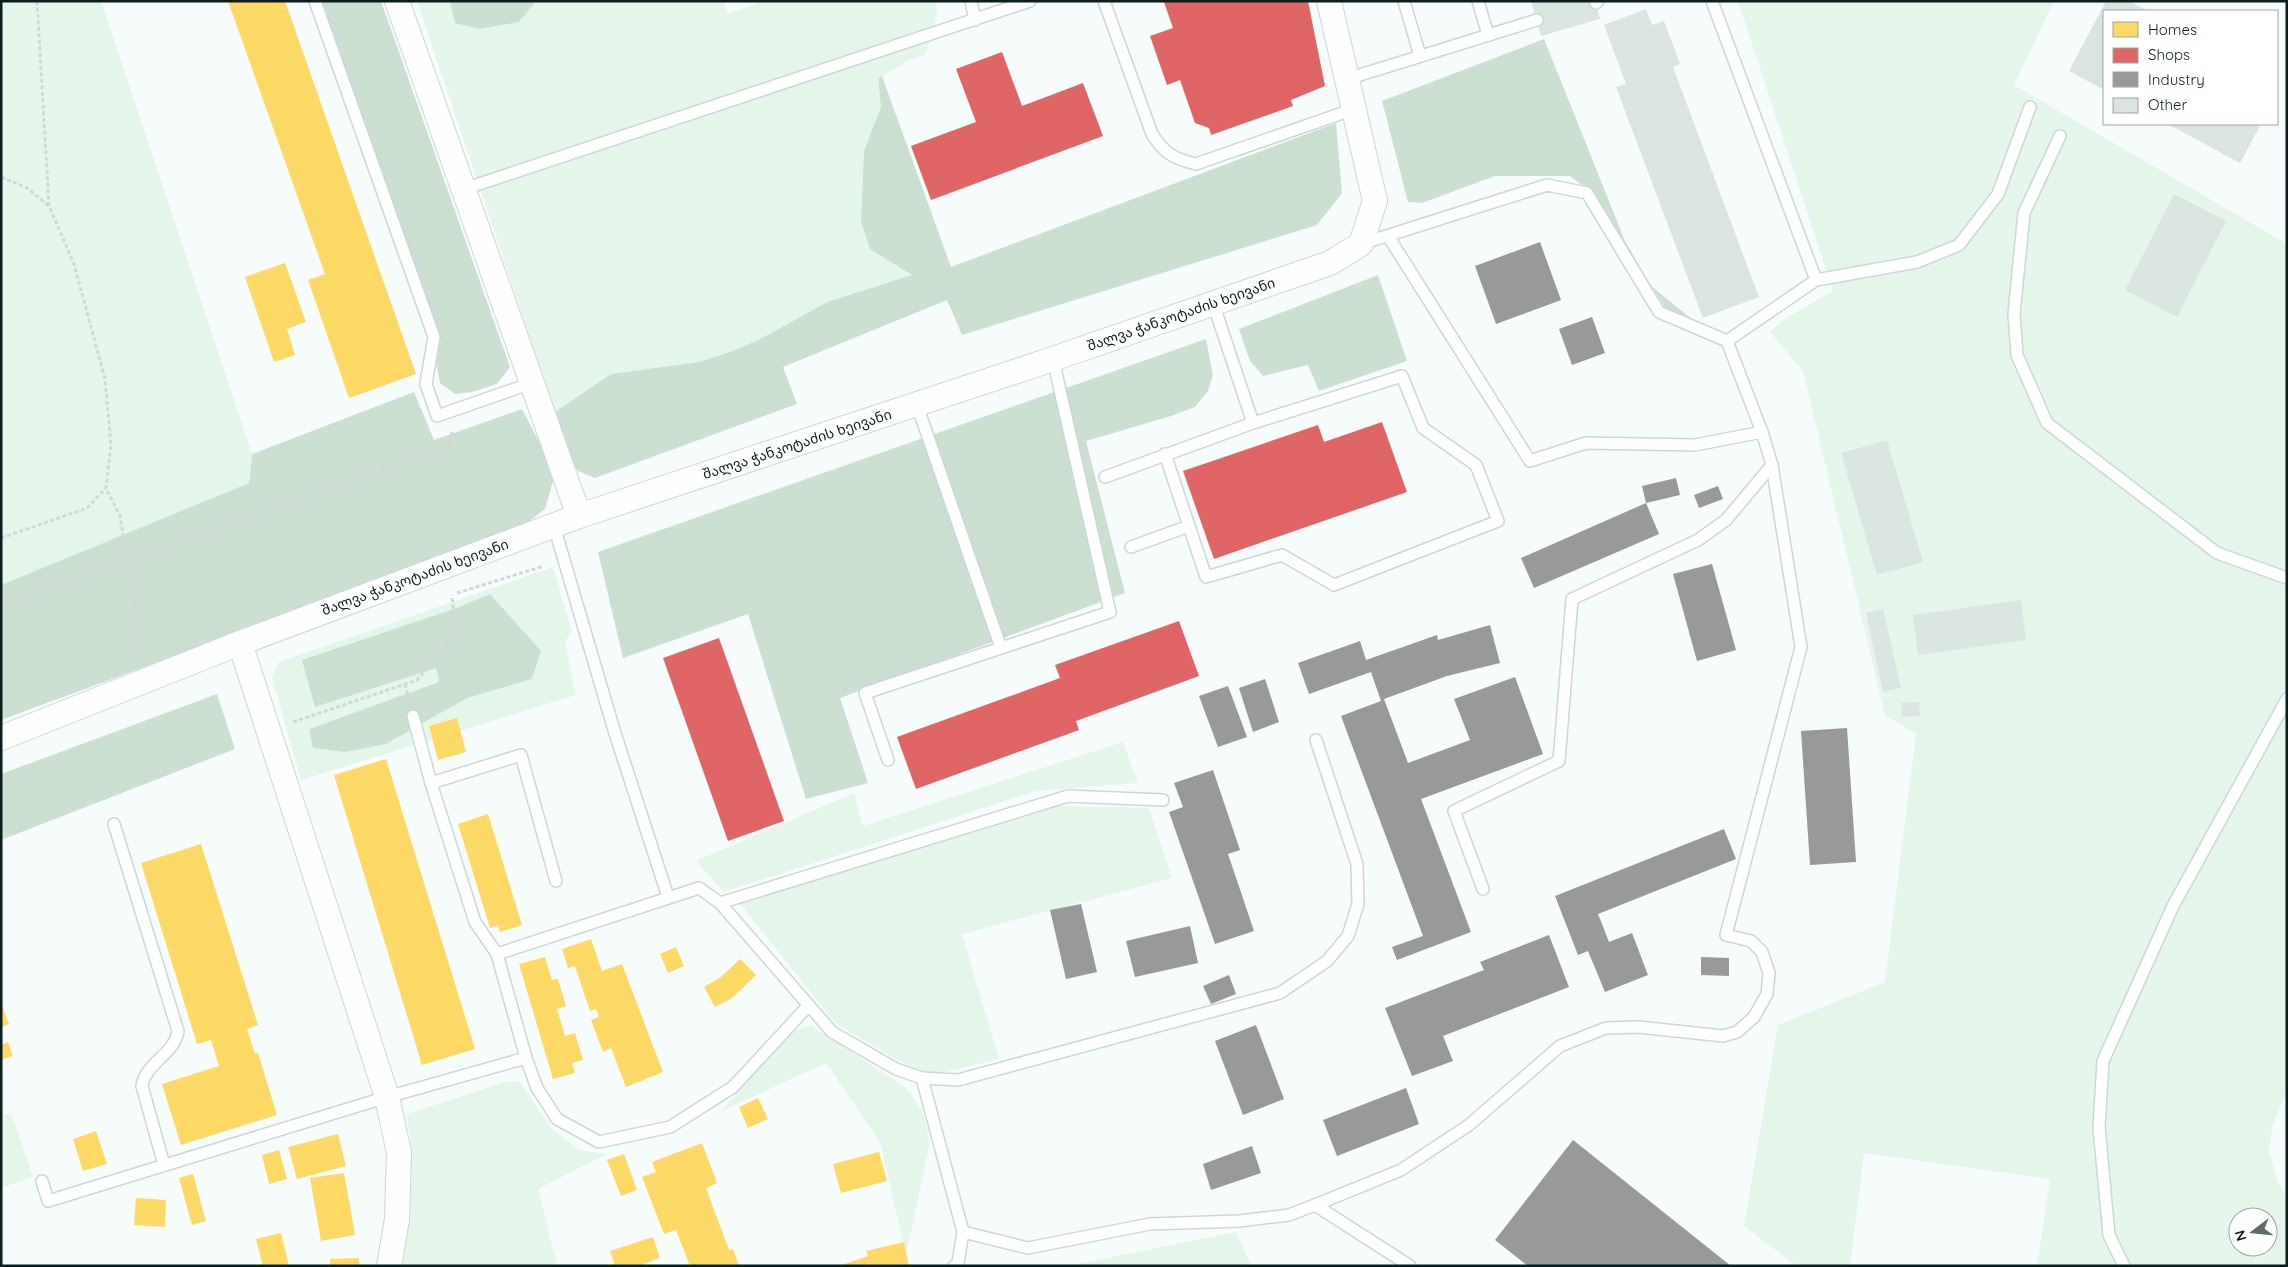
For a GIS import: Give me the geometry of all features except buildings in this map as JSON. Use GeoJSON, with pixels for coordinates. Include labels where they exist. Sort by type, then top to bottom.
{"type":"FeatureCollection","features":[{"type":"Feature","properties":{"kind":"street"},"geometry":{"type":"LineString","coordinates":[[397,1],[579,516]]}},
{"type":"Feature","properties":{"kind":"street"},"geometry":{"type":"LineString","coordinates":[[1329,1],[1375,201],[1361,244]]}},
{"type":"Feature","properties":{"kind":"street","name":"შალვა ჭანკოტაძის ხეივანი"},"geometry":{"type":"LineString","coordinates":[[1,738],[240,642],[579,516],[1053,360],[1330,263],[1361,244]]}},
{"type":"Feature","properties":{"kind":"street"},"geometry":{"type":"LineString","coordinates":[[240,642],[387,1097],[399,1153],[397,1220],[388,1266]]}},
{"type":"Feature","properties":{"kind":"lane"},"geometry":{"type":"LineString","coordinates":[[316,1],[434,337],[426,384],[437,416],[532,383]]}},
{"type":"Feature","properties":{"kind":"lane"},"geometry":{"type":"LineString","coordinates":[[971,1],[975,20]]}},
{"type":"Feature","properties":{"kind":"lane"},"geometry":{"type":"LineString","coordinates":[[464,189],[1030,1]]}},
{"type":"Feature","properties":{"kind":"lane"},"geometry":{"type":"LineString","coordinates":[[1104,1],[1152,134],[1161,148],[1178,160],[1196,164],[1354,109]]}},
{"type":"Feature","properties":{"kind":"lane"},"geometry":{"type":"LineString","coordinates":[[1404,1],[1420,56]]}},
{"type":"Feature","properties":{"kind":"lane"},"geometry":{"type":"LineString","coordinates":[[1478,1],[1488,35]]}},
{"type":"Feature","properties":{"kind":"lane"},"geometry":{"type":"LineString","coordinates":[[1712,1],[1816,280]]}},
{"type":"Feature","properties":{"kind":"lane"},"geometry":{"type":"LineString","coordinates":[[1347,79],[1537,20]]}},
{"type":"Feature","properties":{"kind":"lane"},"geometry":{"type":"LineString","coordinates":[[1727,341],[1816,280],[1917,262],[1959,244],[1998,194],[2030,107]]}},
{"type":"Feature","properties":{"kind":"lane"},"geometry":{"type":"LineString","coordinates":[[2060,136],[2024,213],[2014,314],[2017,355],[2047,423],[2217,553],[2287,578]]}},
{"type":"Feature","properties":{"kind":"lane"},"geometry":{"type":"LineString","coordinates":[[963,1232],[1028,1248],[1150,1224],[1240,1221],[1289,1215],[1401,1170],[1469,1126],[1560,1046],[1606,1028],[1638,1027],[1723,1036],[1737,1032],[1754,1017],[1768,994],[1769,973],[1762,952],[1751,941],[1726,935],[1801,647],[1772,465],[1762,432],[1727,341],[1659,312],[1587,193],[1547,185],[1361,244]]}},
{"type":"Feature","properties":{"kind":"lane"},"geometry":{"type":"LineString","coordinates":[[1388,236],[1530,461],[1586,443],[1695,445],[1762,432]]}},
{"type":"Feature","properties":{"kind":"lane"},"geometry":{"type":"LineString","coordinates":[[1213,303],[1253,423]]}},
{"type":"Feature","properties":{"kind":"lane"},"geometry":{"type":"LineString","coordinates":[[888,760],[865,693],[1110,612],[1053,360]]}},
{"type":"Feature","properties":{"kind":"lane"},"geometry":{"type":"LineString","coordinates":[[1105,477],[1165,454],[1253,423],[1402,376],[1423,428],[1476,464],[1498,521],[1334,585],[1282,555],[1206,577],[1165,454]]}},
{"type":"Feature","properties":{"kind":"lane"},"geometry":{"type":"LineString","coordinates":[[917,404],[1001,648]]}},
{"type":"Feature","properties":{"kind":"lane"},"geometry":{"type":"LineString","coordinates":[[1484,889],[1454,811],[1559,761],[1572,599],[1698,540],[1726,520],[1772,465]]}},
{"type":"Feature","properties":{"kind":"lane"},"geometry":{"type":"LineString","coordinates":[[554,526],[614,730],[668,896]]}},
{"type":"Feature","properties":{"kind":"lane"},"geometry":{"type":"LineString","coordinates":[[1132,547],[1189,526]]}},
{"type":"Feature","properties":{"kind":"lane"},"geometry":{"type":"LineString","coordinates":[[2124,1266],[2109,1235],[2099,1127],[2103,1060],[2173,906],[2287,699]]}},
{"type":"Feature","properties":{"kind":"lane"},"geometry":{"type":"LineString","coordinates":[[413,716],[431,783],[475,922],[497,954],[526,1058],[537,1088],[556,1119],[599,1142],[670,1127],[733,1087],[808,1006]]}},
{"type":"Feature","properties":{"kind":"lane"},"geometry":{"type":"LineString","coordinates":[[497,954],[668,896],[700,888],[720,902],[832,1032],[896,1069],[922,1078],[958,1080],[1280,993],[1327,961],[1348,936],[1358,904],[1357,864],[1316,740]]}},
{"type":"Feature","properties":{"kind":"lane"},"geometry":{"type":"LineString","coordinates":[[431,783],[521,755],[556,882]]}},
{"type":"Feature","properties":{"kind":"lane"},"geometry":{"type":"LineString","coordinates":[[720,902],[1068,796],[1162,800]]}},
{"type":"Feature","properties":{"kind":"lane"},"geometry":{"type":"LineString","coordinates":[[114,824],[178,1031],[176,1041],[143,1077],[142,1086],[164,1165]]}},
{"type":"Feature","properties":{"kind":"lane"},"geometry":{"type":"LineString","coordinates":[[42,1181],[48,1201],[387,1097],[526,1058]]}},
{"type":"Feature","properties":{"kind":"lane"},"geometry":{"type":"LineString","coordinates":[[922,1078],[963,1232],[958,1263],[954,1266]]}},
{"type":"Feature","properties":{"kind":"lane"},"geometry":{"type":"LineString","coordinates":[[1316,1204],[1410,1266]]}},
{"type":"Feature","properties":{"kind":"path"},"geometry":{"type":"LineString","coordinates":[[37,1],[49,206],[74,264],[105,379],[111,445],[106,488],[120,516],[148,679]]}},
{"type":"Feature","properties":{"kind":"path"},"geometry":{"type":"LineString","coordinates":[[1,177],[27,188],[49,206]]}},
{"type":"Feature","properties":{"kind":"path"},"geometry":{"type":"LineString","coordinates":[[1,605],[449,448],[456,409]]}},
{"type":"Feature","properties":{"kind":"path"},"geometry":{"type":"LineString","coordinates":[[1,538],[87,508],[106,488]]}},
{"type":"Feature","properties":{"kind":"path"},"geometry":{"type":"LineString","coordinates":[[268,731],[417,680],[447,645],[454,620],[452,595]]}},
{"type":"Feature","properties":{"kind":"green space"},"geometry":{"type":"Polygon","coordinates":[[[1,1],[101,1],[252,454],[249,483],[1,585],[1,1]]]}},
{"type":"Feature","properties":{"kind":"green space"},"geometry":{"type":"Polygon","coordinates":[[[321,1],[381,1],[510,367],[497,384],[472,392],[455,394],[440,383],[436,362],[441,340],[321,1]]]}},
{"type":"Feature","properties":{"kind":"green space"},"geometry":{"type":"Polygon","coordinates":[[[417,1],[724,1],[728,14],[762,1],[936,1],[937,13],[926,54],[907,61],[878,79],[881,107],[864,151],[913,275],[827,302],[760,339],[733,351],[699,362],[611,374],[555,412],[417,1]]]}},
{"type":"Feature","properties":{"kind":"green space"},"geometry":{"type":"Polygon","coordinates":[[[450,1],[536,1],[519,22],[480,29],[455,23],[450,1]]]}},
{"type":"Feature","properties":{"kind":"green space"},"geometry":{"type":"Polygon","coordinates":[[[1738,1],[2054,1],[2014,85],[2287,244],[2287,1091],[2273,1124],[2269,1151],[2278,1183],[2287,1196],[2287,1266],[2037,1266],[2050,1179],[1864,1153],[1850,1266],[1797,1266],[1744,1226],[1778,1025],[1885,982],[1916,734],[1885,715],[1803,371],[1770,332],[1785,319],[1833,291],[1738,1]]]}},
{"type":"Feature","properties":{"kind":"green space"},"geometry":{"type":"Polygon","coordinates":[[[1544,39],[1625,241],[1648,281],[1591,192],[1570,176],[1495,176],[1422,203],[1408,202],[1382,101],[1544,39]]]}},
{"type":"Feature","properties":{"kind":"green space"},"geometry":{"type":"Polygon","coordinates":[[[882,76],[951,267],[1336,123],[1342,193],[1317,225],[962,335],[947,300],[783,367],[797,404],[595,478],[578,471],[566,453],[555,412],[611,374],[699,362],[733,351],[760,339],[827,302],[912,275],[870,249],[861,221],[864,151],[881,107],[878,79],[882,76]]]}},
{"type":"Feature","properties":{"kind":"green space"},"geometry":{"type":"Polygon","coordinates":[[[1378,275],[1407,361],[1319,391],[1308,365],[1263,376],[1250,361],[1239,329],[1378,275]]]}},
{"type":"Feature","properties":{"kind":"green space"},"geometry":{"type":"Polygon","coordinates":[[[1652,287],[1698,324],[1668,312],[1652,287]]]}},
{"type":"Feature","properties":{"kind":"green space"},"geometry":{"type":"Polygon","coordinates":[[[1206,339],[1213,375],[1208,391],[1195,407],[1086,441],[1125,593],[840,698],[868,783],[806,799],[748,614],[623,658],[598,552],[1206,339]]]}},
{"type":"Feature","properties":{"kind":"green space"},"geometry":{"type":"Polygon","coordinates":[[[414,392],[434,440],[522,409],[546,455],[553,481],[545,509],[520,528],[1,720],[1,585],[249,483],[252,454],[414,392]]]}},
{"type":"Feature","properties":{"kind":"green space"},"geometry":{"type":"Polygon","coordinates":[[[553,567],[572,632],[565,641],[576,695],[301,780],[272,678],[279,662],[553,567]],[[490,594],[454,609],[436,668],[439,682],[309,729],[346,752],[386,744],[467,698],[532,679],[541,651],[490,594]]]}},
{"type":"Feature","properties":{"kind":"green space"},"geometry":{"type":"Polygon","coordinates":[[[490,594],[541,651],[532,679],[467,698],[386,744],[346,752],[313,748],[309,729],[439,682],[436,668],[315,707],[302,660],[454,609],[490,594]]]}},
{"type":"Feature","properties":{"kind":"green space"},"geometry":{"type":"Polygon","coordinates":[[[217,694],[235,749],[1,840],[1,774],[217,694]]]}},
{"type":"Feature","properties":{"kind":"green space"},"geometry":{"type":"Polygon","coordinates":[[[1123,742],[1138,783],[1036,791],[724,892],[696,861],[854,793],[863,826],[1123,742]]]}},
{"type":"Feature","properties":{"kind":"green space"},"geometry":{"type":"Polygon","coordinates":[[[1060,806],[1149,808],[1172,878],[962,934],[999,1059],[942,1073],[917,1071],[836,1024],[737,900],[1060,806]]]}},
{"type":"Feature","properties":{"kind":"green space"},"geometry":{"type":"Polygon","coordinates":[[[811,1025],[906,1088],[923,1112],[930,1142],[906,1255],[880,1142],[826,1063],[720,1112],[792,1032],[811,1025]]]}},
{"type":"Feature","properties":{"kind":"green space"},"geometry":{"type":"Polygon","coordinates":[[[519,1081],[552,1129],[579,1150],[607,1154],[538,1189],[557,1266],[401,1266],[411,1206],[410,1136],[407,1114],[505,1082],[519,1081]]]}},
{"type":"Feature","properties":{"kind":"green space"},"geometry":{"type":"Polygon","coordinates":[[[11,1113],[33,1177],[1,1188],[1,1116],[11,1113]]]}},
{"type":"Feature","properties":{"kind":"green space"},"geometry":{"type":"Polygon","coordinates":[[[1236,1232],[1251,1266],[1068,1266],[1236,1232]]]}}]}
